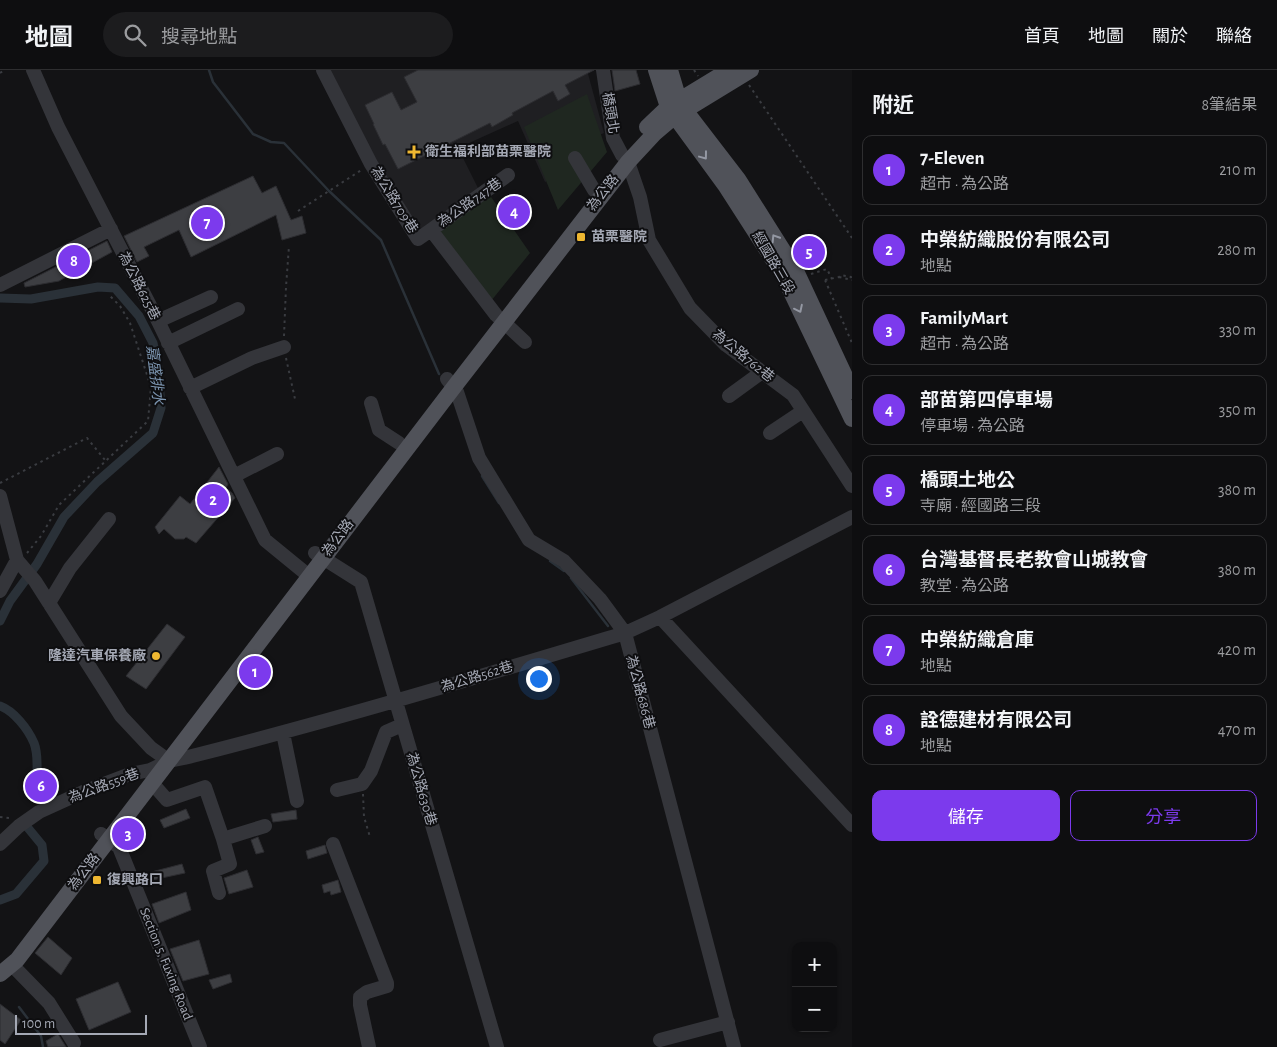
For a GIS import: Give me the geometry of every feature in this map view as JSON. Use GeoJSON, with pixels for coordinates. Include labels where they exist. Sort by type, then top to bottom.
{"type":"FeatureCollection","features":[{"type":"Feature","properties":{"kind":"main road"},"geometry":{"type":"LineString","coordinates":[[656,70],[677,109]]}},
{"type":"Feature","properties":{"kind":"main road"},"geometry":{"type":"LineString","coordinates":[[670,70],[677,109]]}},
{"type":"Feature","properties":{"kind":"main road"},"geometry":{"type":"LineString","coordinates":[[717,84],[729,70]]}},
{"type":"Feature","properties":{"kind":"main road"},"geometry":{"type":"LineString","coordinates":[[717,84],[750,77]]}},
{"type":"Feature","properties":{"kind":"main road","name":"為公路"},"geometry":{"type":"LineString","coordinates":[[7,964],[597,193],[625,159],[677,109],[717,84]]}},
{"type":"Feature","properties":{"kind":"main road","name":"經國路三段"},"geometry":{"type":"LineString","coordinates":[[677,109],[738,179],[796,271],[852,391]]}},
{"type":"Feature","properties":{"kind":"main road","name":"經國路三段"},"geometry":{"type":"LineString","coordinates":[[677,109],[783,275],[852,420]]}},
{"type":"Feature","properties":{"kind":"main road","name":"為公路"},"geometry":{"type":"LineString","coordinates":[[319,556],[399,443],[450,383]]}},
{"type":"Feature","properties":{"kind":"street","name":"為公路625巷"},"geometry":{"type":"LineString","coordinates":[[33,70],[58,127],[158,321],[265,540],[305,573]]}},
{"type":"Feature","properties":{"kind":"street","name":"為公路709巷"},"geometry":{"type":"LineString","coordinates":[[322,70],[371,164],[418,238],[431,230],[500,318],[525,342]]}},
{"type":"Feature","properties":{"kind":"street","name":"橋頭北"},"geometry":{"type":"LineString","coordinates":[[603,70],[613,138],[625,159]]}},
{"type":"Feature","properties":{"kind":"street"},"geometry":{"type":"LineString","coordinates":[[575,158],[597,193]]}},
{"type":"Feature","properties":{"kind":"street","name":"為公路762巷"},"geometry":{"type":"LineString","coordinates":[[625,159],[640,197],[649,240],[690,308],[726,345],[793,395],[852,486]]}},
{"type":"Feature","properties":{"kind":"street","name":"為公路747巷"},"geometry":{"type":"LineString","coordinates":[[431,230],[508,175]]}},
{"type":"Feature","properties":{"kind":"street"},"geometry":{"type":"LineString","coordinates":[[0,285],[111,229]]}},
{"type":"Feature","properties":{"kind":"street"},"geometry":{"type":"LineString","coordinates":[[158,321],[211,297]]}},
{"type":"Feature","properties":{"kind":"street"},"geometry":{"type":"LineString","coordinates":[[168,343],[238,309]]}},
{"type":"Feature","properties":{"kind":"street"},"geometry":{"type":"LineString","coordinates":[[190,388],[252,358],[284,347]]}},
{"type":"Feature","properties":{"kind":"street"},"geometry":{"type":"LineString","coordinates":[[728,396],[762,372]]}},
{"type":"Feature","properties":{"kind":"street","name":"為公路686巷"},"geometry":{"type":"LineString","coordinates":[[450,383],[479,458],[529,540],[564,561],[600,599],[625,633],[734,1047]]}},
{"type":"Feature","properties":{"kind":"street"},"geometry":{"type":"LineString","coordinates":[[371,403],[379,430],[399,443]]}},
{"type":"Feature","properties":{"kind":"street"},"geometry":{"type":"LineString","coordinates":[[770,433],[803,411]]}},
{"type":"Feature","properties":{"kind":"street"},"geometry":{"type":"LineString","coordinates":[[234,476],[277,454]]}},
{"type":"Feature","properties":{"kind":"street"},"geometry":{"type":"LineString","coordinates":[[0,496],[17,560],[34,579],[121,716],[151,748],[165,758]]}},
{"type":"Feature","properties":{"kind":"street","name":"為公路562巷"},"geometry":{"type":"LineString","coordinates":[[165,758],[184,758],[283,733],[396,702],[625,633],[660,617],[852,517]]}},
{"type":"Feature","properties":{"kind":"street"},"geometry":{"type":"LineString","coordinates":[[49,603],[70,568],[109,519]]}},
{"type":"Feature","properties":{"kind":"street","name":"為公路630巷"},"geometry":{"type":"LineString","coordinates":[[319,556],[361,582],[497,1047]]}},
{"type":"Feature","properties":{"kind":"street"},"geometry":{"type":"LineString","coordinates":[[0,591],[17,560]]}},
{"type":"Feature","properties":{"kind":"street"},"geometry":{"type":"LineString","coordinates":[[660,617],[852,825]]}},
{"type":"Feature","properties":{"kind":"street"},"geometry":{"type":"LineString","coordinates":[[336,790],[362,784],[371,771],[386,732],[402,725]]}},
{"type":"Feature","properties":{"kind":"street"},"geometry":{"type":"LineString","coordinates":[[283,733],[297,800]]}},
{"type":"Feature","properties":{"kind":"street","name":"為公路559巷"},"geometry":{"type":"LineString","coordinates":[[0,844],[19,826],[39,812],[130,774],[151,777]]}},
{"type":"Feature","properties":{"kind":"street"},"geometry":{"type":"LineString","coordinates":[[151,777],[167,800],[205,787],[230,864],[213,871],[219,892]]}},
{"type":"Feature","properties":{"kind":"street"},"geometry":{"type":"LineString","coordinates":[[223,839],[264,826]]}},
{"type":"Feature","properties":{"kind":"street","name":"Section 5, Fuxing Road"},"geometry":{"type":"LineString","coordinates":[[105,836],[119,847],[200,1047]]}},
{"type":"Feature","properties":{"kind":"street"},"geometry":{"type":"LineString","coordinates":[[333,844],[387,983],[387,986],[367,992],[360,997],[369,1047]]}},
{"type":"Feature","properties":{"kind":"street"},"geometry":{"type":"LineString","coordinates":[[0,980],[7,964],[49,1003],[74,1043]]}},
{"type":"Feature","properties":{"kind":"street"},"geometry":{"type":"LineString","coordinates":[[660,1040],[728,1022]]}},
{"type":"Feature","properties":{"kind":"path"},"geometry":{"type":"LineString","coordinates":[[0,73],[5,70]]}},
{"type":"Feature","properties":{"kind":"path"},"geometry":{"type":"LineString","coordinates":[[750,77],[852,238]]}},
{"type":"Feature","properties":{"kind":"path"},"geometry":{"type":"LineString","coordinates":[[298,212],[371,164]]}},
{"type":"Feature","properties":{"kind":"path"},"geometry":{"type":"LineString","coordinates":[[289,246],[284,347],[295,399]]}},
{"type":"Feature","properties":{"kind":"path"},"geometry":{"type":"LineString","coordinates":[[811,274],[827,269],[832,279]]}},
{"type":"Feature","properties":{"kind":"path"},"geometry":{"type":"LineString","coordinates":[[852,280],[839,277],[825,280],[852,343]]}},
{"type":"Feature","properties":{"kind":"path"},"geometry":{"type":"LineString","coordinates":[[17,560],[26,554],[41,536],[59,505],[105,460],[148,422],[151,387],[130,323],[120,306],[109,295]]}},
{"type":"Feature","properties":{"kind":"path"},"geometry":{"type":"LineString","coordinates":[[0,483],[88,438],[105,460]]}},
{"type":"Feature","properties":{"kind":"path"},"geometry":{"type":"LineString","coordinates":[[362,784],[364,817],[370,836]]}},
{"type":"Feature","properties":{"kind":"shaded area","name":"衛生福利部苗栗醫院"},"geometry":{"type":"Polygon","coordinates":[[[326,70],[587,70],[604,133],[576,146],[571,167],[545,182],[518,121],[458,148],[479,190],[419,233],[374,163],[326,70]]]}},
{"type":"Feature","properties":{"kind":"shaded area"},"geometry":{"type":"Polygon","coordinates":[[[587,94],[607,152],[558,210],[524,127],[587,94]]]}},
{"type":"Feature","properties":{"kind":"shaded area"},"geometry":{"type":"Polygon","coordinates":[[[489,194],[530,253],[491,301],[438,231],[489,194]]]}},
{"type":"Feature","properties":{"kind":"building"},"geometry":{"type":"Polygon","coordinates":[[[418,70],[594,70],[565,85],[570,94],[558,101],[553,91],[512,113],[513,115],[492,127],[490,123],[398,169],[385,144],[383,145],[365,105],[392,92],[401,110],[417,102],[404,77],[418,70]]]}},
{"type":"Feature","properties":{"kind":"building"},"geometry":{"type":"Polygon","coordinates":[[[612,70],[636,70],[640,84],[615,91],[612,70]]]}},
{"type":"Feature","properties":{"kind":"building"},"geometry":{"type":"Polygon","coordinates":[[[253,176],[262,193],[276,186],[291,220],[302,216],[306,233],[282,240],[276,215],[191,257],[179,230],[144,247],[149,256],[137,262],[124,236],[253,176]]]}},
{"type":"Feature","properties":{"kind":"building"},"geometry":{"type":"Polygon","coordinates":[[[107,241],[112,252],[59,281],[25,287],[24,283],[107,241]]]}},
{"type":"Feature","properties":{"kind":"building"},"geometry":{"type":"Polygon","coordinates":[[[219,467],[228,484],[226,488],[235,498],[196,543],[186,537],[184,539],[175,539],[164,529],[159,534],[155,527],[180,496],[190,504],[219,467]]]}},
{"type":"Feature","properties":{"kind":"building","name":"隆達汽車保養廠"},"geometry":{"type":"Polygon","coordinates":[[[167,624],[185,637],[146,689],[126,676],[167,624]]]}},
{"type":"Feature","properties":{"kind":"building"},"geometry":{"type":"Polygon","coordinates":[[[186,809],[190,818],[164,828],[160,820],[186,809]]]}},
{"type":"Feature","properties":{"kind":"building"},"geometry":{"type":"Polygon","coordinates":[[[296,810],[297,819],[273,822],[271,814],[296,810]]]}},
{"type":"Feature","properties":{"kind":"building"},"geometry":{"type":"Polygon","coordinates":[[[258,837],[264,852],[256,854],[251,840],[258,837]]]}},
{"type":"Feature","properties":{"kind":"building"},"geometry":{"type":"Polygon","coordinates":[[[325,845],[327,853],[308,859],[306,851],[325,845]]]}},
{"type":"Feature","properties":{"kind":"building"},"geometry":{"type":"Polygon","coordinates":[[[182,864],[185,873],[143,882],[140,875],[182,864]]]}},
{"type":"Feature","properties":{"kind":"building"},"geometry":{"type":"Polygon","coordinates":[[[247,870],[253,887],[229,894],[224,878],[247,870]]]}},
{"type":"Feature","properties":{"kind":"building"},"geometry":{"type":"Polygon","coordinates":[[[338,880],[341,892],[331,895],[330,891],[324,893],[322,885],[338,880]]]}},
{"type":"Feature","properties":{"kind":"building"},"geometry":{"type":"Polygon","coordinates":[[[186,892],[191,910],[159,923],[152,904],[186,892]]]}},
{"type":"Feature","properties":{"kind":"building"},"geometry":{"type":"Polygon","coordinates":[[[48,937],[72,958],[61,975],[35,953],[48,937]]]}},
{"type":"Feature","properties":{"kind":"building"},"geometry":{"type":"Polygon","coordinates":[[[199,940],[209,974],[183,981],[170,949],[199,940]]]}},
{"type":"Feature","properties":{"kind":"building"},"geometry":{"type":"Polygon","coordinates":[[[230,974],[232,982],[213,989],[209,980],[230,974]]]}},
{"type":"Feature","properties":{"kind":"building"},"geometry":{"type":"Polygon","coordinates":[[[118,982],[131,1012],[89,1030],[76,999],[118,982]]]}},
{"type":"Feature","properties":{"kind":"building"},"geometry":{"type":"Polygon","coordinates":[[[0,1004],[21,1020],[5,1044],[0,1040],[0,1004]]]}},
{"type":"Feature","properties":{"kind":"building"},"geometry":{"type":"Polygon","coordinates":[[[58,1034],[66,1047],[48,1047],[46,1041],[58,1034]]]}},
{"type":"Feature","properties":{"kind":"waterway"},"geometry":{"type":"LineString","coordinates":[[209,70],[213,82],[253,134],[271,142],[284,143],[329,191],[381,240],[439,374]]}},
{"type":"Feature","properties":{"kind":"waterway","name":"嘉盛排水"},"geometry":{"type":"LineString","coordinates":[[0,298],[31,299],[98,287],[115,288],[139,316],[153,343],[158,367],[161,408],[153,433],[97,482],[64,517],[37,564],[10,601],[0,621]]}},
{"type":"Feature","properties":{"kind":"waterway"},"geometry":{"type":"LineString","coordinates":[[482,476],[499,503]]}},
{"type":"Feature","properties":{"kind":"waterway"},"geometry":{"type":"LineString","coordinates":[[550,561],[564,571]]}},
{"type":"Feature","properties":{"kind":"waterway"},"geometry":{"type":"LineString","coordinates":[[571,578],[608,626]]}},
{"type":"Feature","properties":{"kind":"waterway","name":"嘉盛排水"},"geometry":{"type":"LineString","coordinates":[[0,706],[15,716],[24,726],[34,743],[37,758],[37,774]]}},
{"type":"Feature","properties":{"kind":"waterway","name":"嘉盛排水"},"geometry":{"type":"LineString","coordinates":[[0,900],[16,894],[44,861],[42,845],[28,828]]}},
{"type":"Feature","properties":{"kind":"waterway"},"geometry":{"type":"LineString","coordinates":[[19,1007],[41,1036],[43,1047]]}},
{"type":"Feature","properties":{"kind":"place","name":"衛生福利部苗栗醫院"},"geometry":{"type":"Point","coordinates":[414,152]}},
{"type":"Feature","properties":{"kind":"place","name":"部苗第四停車場"},"geometry":{"type":"Point","coordinates":[514,212]}},
{"type":"Feature","properties":{"kind":"place","name":"中榮紡織倉庫"},"geometry":{"type":"Point","coordinates":[207,223]}},
{"type":"Feature","properties":{"kind":"place","name":"苗栗醫院"},"geometry":{"type":"Point","coordinates":[581,237]}},
{"type":"Feature","properties":{"kind":"place","name":"橋頭土地公"},"geometry":{"type":"Point","coordinates":[809,252]}},
{"type":"Feature","properties":{"kind":"place","name":"詮德建材有限公司"},"geometry":{"type":"Point","coordinates":[74,261]}},
{"type":"Feature","properties":{"kind":"place","name":"中榮紡織股份有限公司"},"geometry":{"type":"Point","coordinates":[213,500]}},
{"type":"Feature","properties":{"kind":"place","name":"隆達汽車保養廠"},"geometry":{"type":"Point","coordinates":[156,656]}},
{"type":"Feature","properties":{"kind":"place","name":"7-Eleven"},"geometry":{"type":"Point","coordinates":[255,672]}},
{"type":"Feature","properties":{"kind":"place","name":"台灣基督長老教會山城教會"},"geometry":{"type":"Point","coordinates":[41,786]}},
{"type":"Feature","properties":{"kind":"place","name":"FamilyMart"},"geometry":{"type":"Point","coordinates":[128,834]}},
{"type":"Feature","properties":{"kind":"place","name":"復興路口"},"geometry":{"type":"Point","coordinates":[97,880]}}]}
